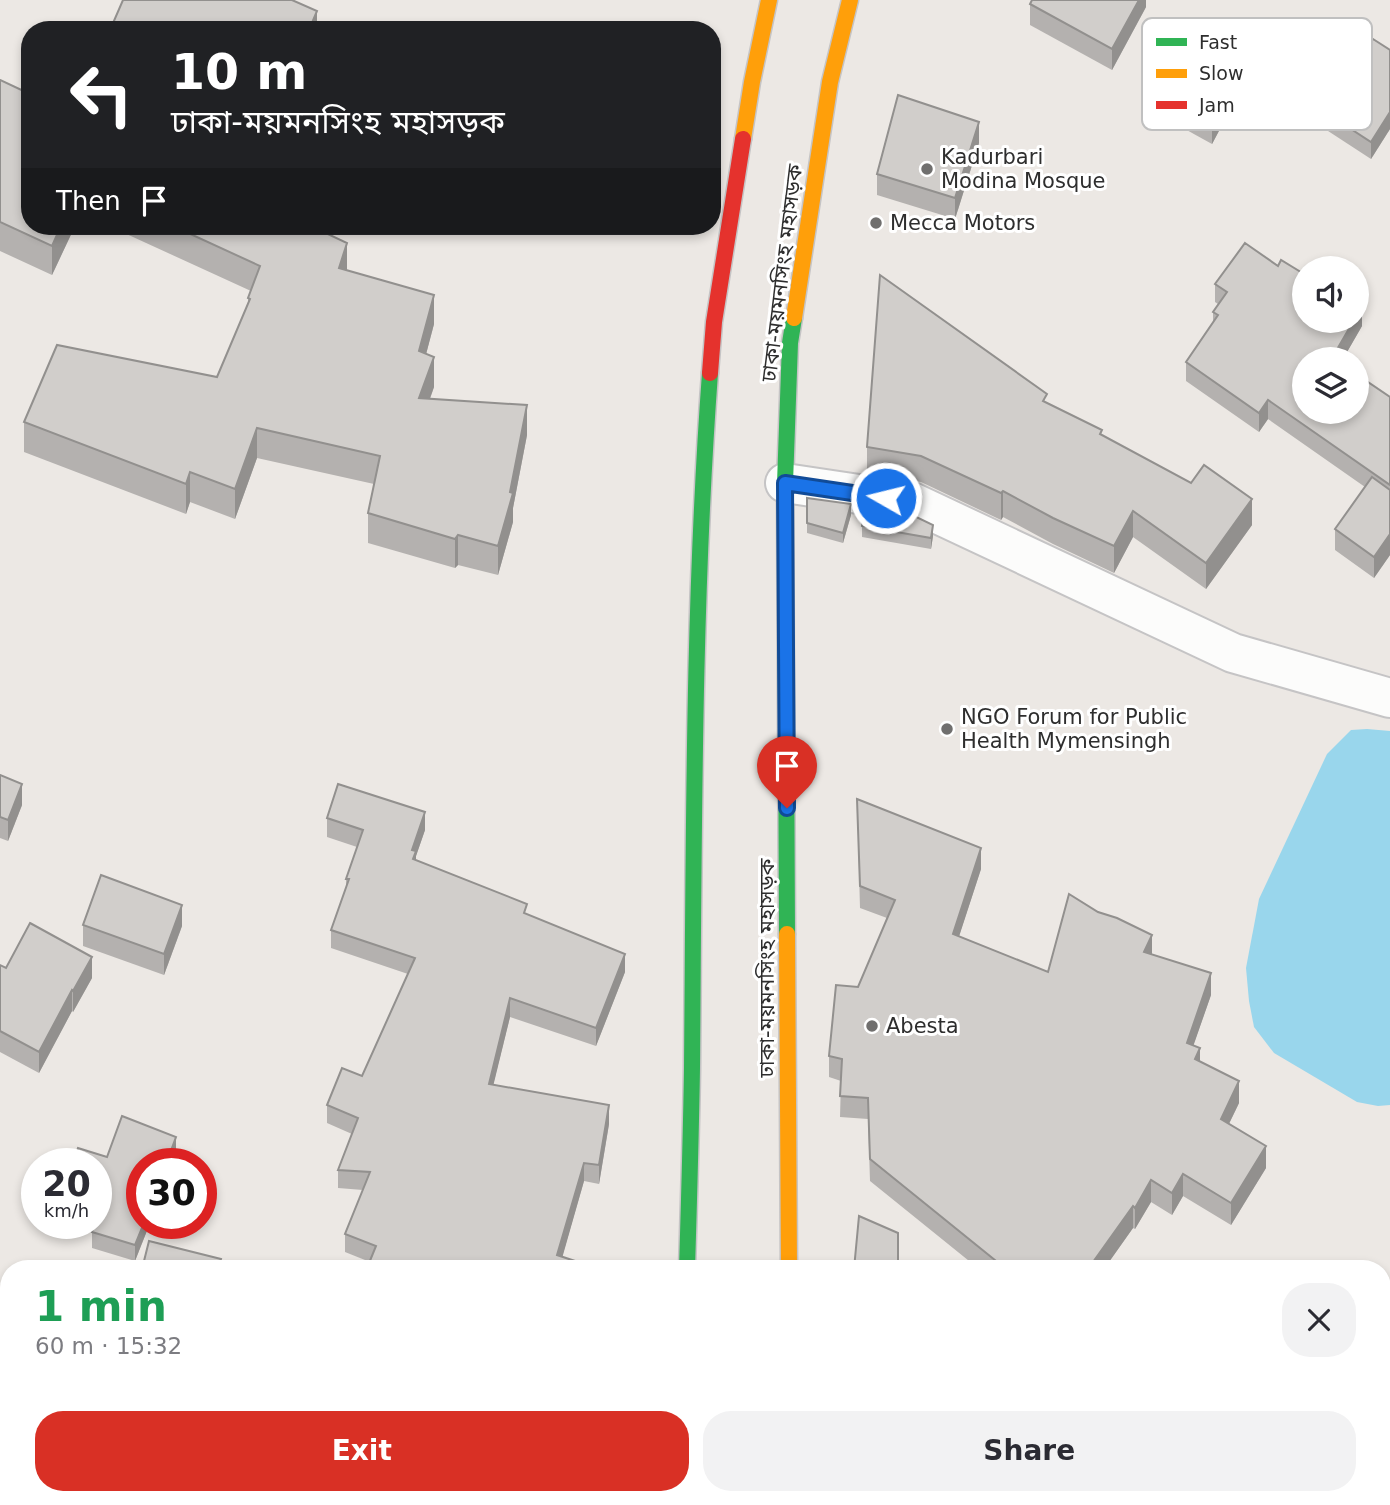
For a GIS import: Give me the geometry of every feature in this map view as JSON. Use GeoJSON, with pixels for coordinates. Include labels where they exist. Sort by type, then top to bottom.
{"type":"FeatureCollection","features":[{"type":"Feature","properties":{"kind":"main road"},"geometry":{"type":"LineString","coordinates":[[687,1260],[692,1071],[694,751],[704,454],[714,322],[752,82],[769,0]]}},
{"type":"Feature","properties":{"kind":"main road","name":"ঢাকা-ময়মনসিংহ মহাসড়ক"},"geometry":{"type":"LineString","coordinates":[[789,1260],[785,483],[790,343],[830,82],[850,0]]}},
{"type":"Feature","properties":{"kind":"street"},"geometry":{"type":"LineString","coordinates":[[785,483],[912,502],[1233,653],[1390,698]]}},
{"type":"Feature","properties":{"kind":"water"},"geometry":{"type":"Polygon","coordinates":[[[1351,730],[1390,731],[1390,1105],[1378,1106],[1357,1102],[1274,1053],[1254,1027],[1246,968],[1259,899],[1327,754],[1351,730]]]}},
{"type":"Feature","properties":{"kind":"building"},"geometry":{"type":"Polygon","coordinates":[[[123,0],[292,0],[317,11],[313,21],[114,21],[123,0]]]}},
{"type":"Feature","properties":{"kind":"building"},"geometry":{"type":"Polygon","coordinates":[[[1032,0],[1139,0],[1112,49],[1030,4],[1032,0]]]}},
{"type":"Feature","properties":{"kind":"building"},"geometry":{"type":"Polygon","coordinates":[[[1372,41],[1390,50],[1390,112],[1371,142],[1353,130],[1372,130],[1372,41]]]}},
{"type":"Feature","properties":{"kind":"building"},"geometry":{"type":"Polygon","coordinates":[[[0,80],[21,90],[21,232],[0,222],[0,80]]]}},
{"type":"Feature","properties":{"kind":"building","name":"Kadurbari Modina Mosque"},"geometry":{"type":"Polygon","coordinates":[[[898,95],[979,122],[955,198],[877,174],[898,95]]]}},
{"type":"Feature","properties":{"kind":"building"},"geometry":{"type":"Polygon","coordinates":[[[28,235],[57,235],[52,246],[28,235]]]}},
{"type":"Feature","properties":{"kind":"building"},"geometry":{"type":"Polygon","coordinates":[[[193,235],[330,235],[347,243],[339,268],[434,295],[419,351],[434,357],[419,398],[527,405],[510,492],[513,493],[498,546],[458,535],[455,539],[368,513],[380,456],[257,428],[235,489],[190,472],[186,484],[24,422],[57,345],[217,377],[250,299],[248,298],[260,266],[193,235]]]}},
{"type":"Feature","properties":{"kind":"building"},"geometry":{"type":"Polygon","coordinates":[[[1245,243],[1278,266],[1281,260],[1292,267],[1292,333],[1346,333],[1338,347],[1292,347],[1292,417],[1268,400],[1259,413],[1186,362],[1218,315],[1213,312],[1227,292],[1215,284],[1245,243]]]}},
{"type":"Feature","properties":{"kind":"building"},"geometry":{"type":"Polygon","coordinates":[[[880,275],[1047,394],[1043,401],[1102,430],[1100,434],[1191,483],[1204,465],[1252,499],[1206,563],[1133,511],[1114,546],[1003,491],[1001,493],[921,456],[867,447],[880,275]]]}},
{"type":"Feature","properties":{"kind":"building"},"geometry":{"type":"Polygon","coordinates":[[[1369,383],[1390,397],[1390,485],[1302,424],[1369,424],[1369,383]]]}},
{"type":"Feature","properties":{"kind":"building"},"geometry":{"type":"Polygon","coordinates":[[[1372,477],[1390,490],[1390,534],[1374,557],[1335,529],[1372,477]]]}},
{"type":"Feature","properties":{"kind":"building"},"geometry":{"type":"Polygon","coordinates":[[[807,498],[851,504],[843,533],[807,523],[807,498]]]}},
{"type":"Feature","properties":{"kind":"building"},"geometry":{"type":"Polygon","coordinates":[[[864,506],[906,512],[933,525],[931,538],[862,526],[864,506]]]}},
{"type":"Feature","properties":{"kind":"building"},"geometry":{"type":"Polygon","coordinates":[[[0,775],[22,784],[8,820],[0,817],[0,775]]]}},
{"type":"Feature","properties":{"kind":"building"},"geometry":{"type":"Polygon","coordinates":[[[338,784],[425,812],[412,850],[416,851],[413,859],[527,904],[524,913],[625,954],[596,1028],[510,998],[489,1084],[609,1105],[599,1165],[584,1163],[557,1255],[572,1260],[370,1260],[376,1246],[345,1234],[370,1172],[338,1170],[358,1118],[327,1105],[342,1068],[362,1076],[415,958],[331,930],[363,830],[327,818],[338,784]]]}},
{"type":"Feature","properties":{"kind":"building"},"geometry":{"type":"Polygon","coordinates":[[[857,799],[981,848],[953,934],[1048,972],[1069,894],[1098,912],[1152,935],[1144,952],[1211,973],[1187,1043],[1200,1048],[1195,1059],[1239,1081],[1221,1119],[1266,1146],[1231,1203],[1183,1174],[1172,1193],[1151,1180],[1135,1208],[1133,1206],[1094,1260],[995,1260],[870,1159],[868,1098],[840,1096],[842,1059],[829,1056],[836,985],[858,987],[895,900],[860,886],[857,799]]]}},
{"type":"Feature","properties":{"kind":"building"},"geometry":{"type":"Polygon","coordinates":[[[101,875],[182,905],[164,954],[83,925],[101,875]]]}},
{"type":"Feature","properties":{"kind":"building"},"geometry":{"type":"Polygon","coordinates":[[[30,923],[92,957],[39,1052],[0,1031],[0,965],[6,968],[30,923]]]}},
{"type":"Feature","properties":{"kind":"building"},"geometry":{"type":"Polygon","coordinates":[[[122,1116],[176,1137],[172,1148],[126,1148],[126,1239],[137,1239],[135,1245],[112,1238],[110,1148],[122,1116]]]}},
{"type":"Feature","properties":{"kind":"building"},"geometry":{"type":"Polygon","coordinates":[[[859,1216],[898,1233],[898,1260],[855,1260],[859,1216]]]}},
{"type":"Feature","properties":{"kind":"building"},"geometry":{"type":"Polygon","coordinates":[[[149,1241],[221,1259],[221,1260],[144,1260],[149,1241]]]}},
{"type":"Feature","properties":{"kind":"traffic: fast"},"geometry":{"type":"LineString","coordinates":[[787,934],[785,483],[790,343],[794,318]]}},
{"type":"Feature","properties":{"kind":"traffic: fast"},"geometry":{"type":"LineString","coordinates":[[687,1260],[697,633],[710,373]]}},
{"type":"Feature","properties":{"kind":"traffic: slow"},"geometry":{"type":"LineString","coordinates":[[743,139],[769,0]]}},
{"type":"Feature","properties":{"kind":"traffic: slow"},"geometry":{"type":"LineString","coordinates":[[794,318],[830,82],[850,0]]}},
{"type":"Feature","properties":{"kind":"traffic: slow"},"geometry":{"type":"LineString","coordinates":[[787,934],[789,1260]]}},
{"type":"Feature","properties":{"kind":"traffic: jam"},"geometry":{"type":"LineString","coordinates":[[710,373],[714,322],[743,139]]}},
{"type":"Feature","properties":{"kind":"place","name":"Kadurbari Modina Mosque"},"geometry":{"type":"Point","coordinates":[927,169]}},
{"type":"Feature","properties":{"kind":"place","name":"Mecca Motors"},"geometry":{"type":"Point","coordinates":[876,223]}},
{"type":"Feature","properties":{"kind":"place","name":"NGO Forum for Public Health Mymensingh"},"geometry":{"type":"Point","coordinates":[947,729]}},
{"type":"Feature","properties":{"kind":"place","name":"Abesta"},"geometry":{"type":"Point","coordinates":[872,1026]}},
{"type":"Feature","properties":{"kind":"route"},"geometry":{"type":"LineString","coordinates":[[787,808],[785,483],[886,498]]}}]}
